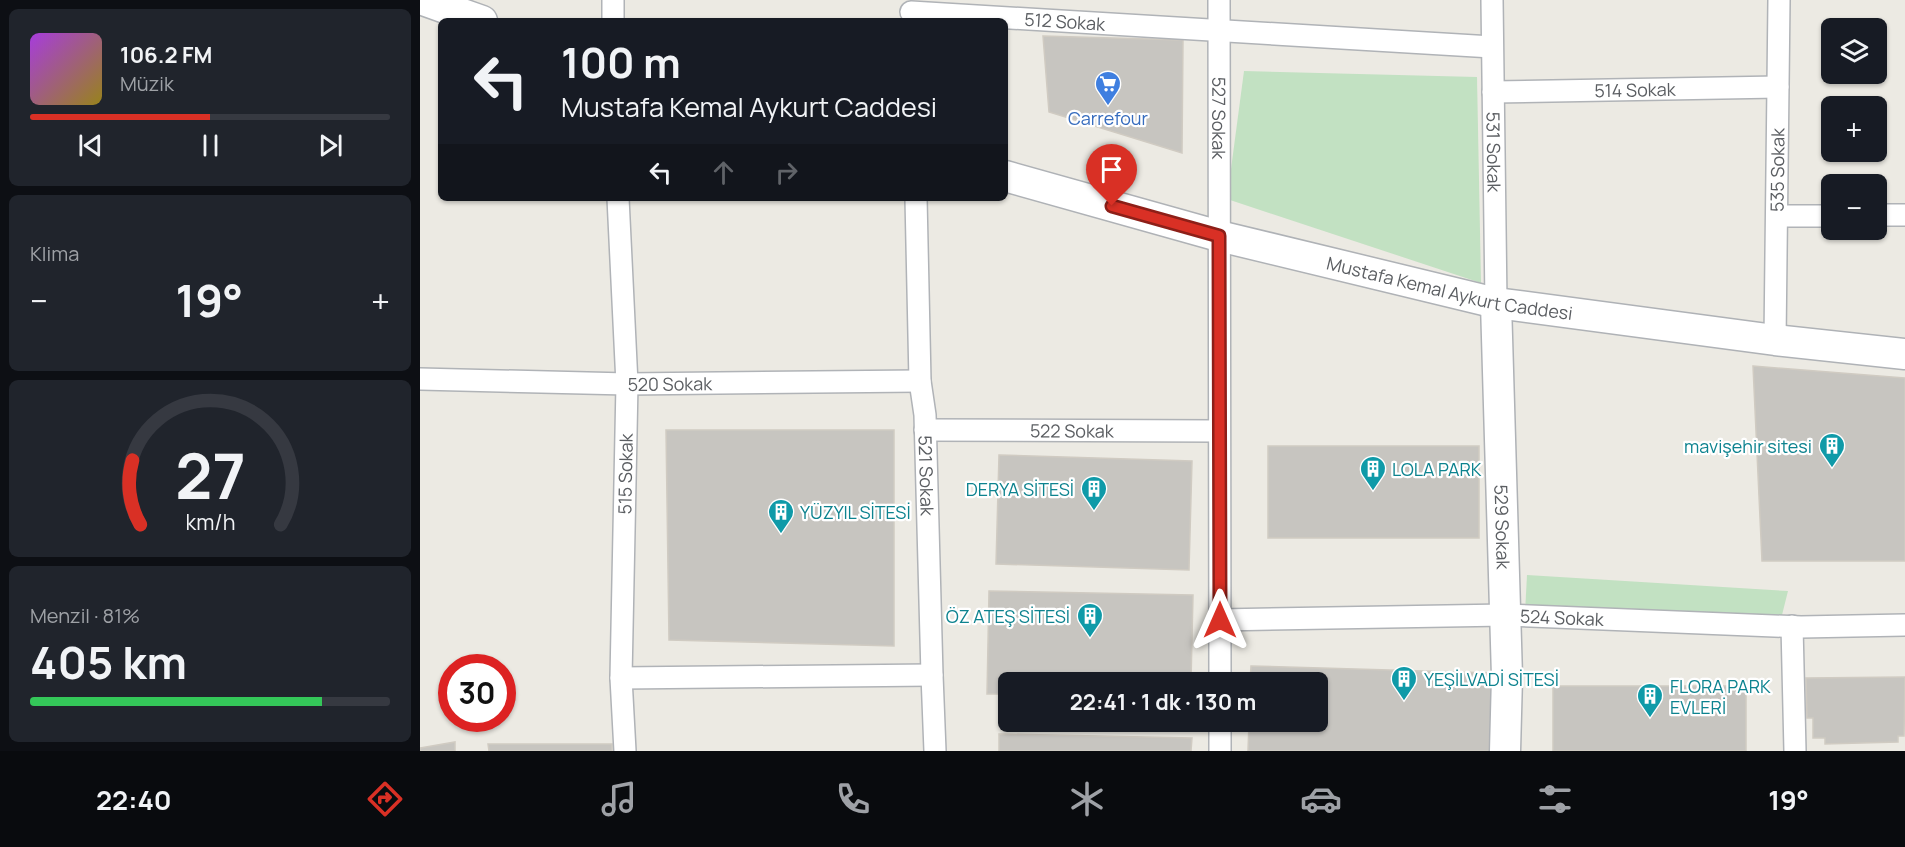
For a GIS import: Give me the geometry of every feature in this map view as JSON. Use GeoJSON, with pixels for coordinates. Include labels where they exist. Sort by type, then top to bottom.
{"type":"FeatureCollection","features":[{"type":"Feature","properties":{"kind":"street"},"geometry":{"type":"LineString","coordinates":[[423,0],[474,18]]}},
{"type":"Feature","properties":{"kind":"street"},"geometry":{"type":"LineString","coordinates":[[613,0],[613,18]]}},
{"type":"Feature","properties":{"kind":"street","name":"527 Sokak"},"geometry":{"type":"LineString","coordinates":[[1219,0],[1220,672]]}},
{"type":"Feature","properties":{"kind":"street","name":"531 Sokak"},"geometry":{"type":"LineString","coordinates":[[1492,0],[1496,303]]}},
{"type":"Feature","properties":{"kind":"street","name":"535 Sokak"},"geometry":{"type":"LineString","coordinates":[[1775,340],[1779,0]]}},
{"type":"Feature","properties":{"kind":"street","name":"512 Sokak"},"geometry":{"type":"LineString","coordinates":[[911,11],[1492,47]]}},
{"type":"Feature","properties":{"kind":"street","name":"514 Sokak"},"geometry":{"type":"LineString","coordinates":[[1493,92],[1778,87]]}},
{"type":"Feature","properties":{"kind":"street","name":"Mustafa Kemal Aykurt Caddesi"},"geometry":{"type":"LineString","coordinates":[[1008,177],[1219,236],[1496,303],[1775,340],[1905,354]]}},
{"type":"Feature","properties":{"kind":"street","name":"515 Sokak"},"geometry":{"type":"LineString","coordinates":[[618,201],[627,384],[621,678],[625,751]]}},
{"type":"Feature","properties":{"kind":"street","name":"521 Sokak"},"geometry":{"type":"LineString","coordinates":[[916,201],[920,381],[925,430],[935,751]]}},
{"type":"Feature","properties":{"kind":"street"},"geometry":{"type":"LineString","coordinates":[[1887,215],[1905,215]]}},
{"type":"Feature","properties":{"kind":"street"},"geometry":{"type":"LineString","coordinates":[[1777,216],[1821,216]]}},
{"type":"Feature","properties":{"kind":"street","name":"529 Sokak"},"geometry":{"type":"LineString","coordinates":[[1496,303],[1507,677],[1505,751]]}},
{"type":"Feature","properties":{"kind":"street","name":"520 Sokak"},"geometry":{"type":"LineString","coordinates":[[420,379],[627,384],[920,381]]}},
{"type":"Feature","properties":{"kind":"street","name":"522 Sokak"},"geometry":{"type":"LineString","coordinates":[[925,430],[1219,431]]}},
{"type":"Feature","properties":{"kind":"street","name":"524 Sokak"},"geometry":{"type":"LineString","coordinates":[[1220,620],[1505,615],[1792,626],[1905,626]]}},
{"type":"Feature","properties":{"kind":"street"},"geometry":{"type":"LineString","coordinates":[[1792,626],[1795,751]]}},
{"type":"Feature","properties":{"kind":"street"},"geometry":{"type":"LineString","coordinates":[[621,678],[932,675]]}},
{"type":"Feature","properties":{"kind":"street"},"geometry":{"type":"LineString","coordinates":[[1220,732],[1220,751]]}},
{"type":"Feature","properties":{"kind":"green space"},"geometry":{"type":"Polygon","coordinates":[[[1244,71],[1477,77],[1481,283],[1227,199],[1244,71]]]}},
{"type":"Feature","properties":{"kind":"green space"},"geometry":{"type":"Polygon","coordinates":[[[1527,575],[1788,591],[1780,623],[1525,613],[1527,575]]]}},
{"type":"Feature","properties":{"kind":"building"},"geometry":{"type":"Polygon","coordinates":[[[1043,36],[1183,40],[1182,153],[1049,112],[1043,36]]]}},
{"type":"Feature","properties":{"kind":"building","name":"mavişehir sitesi"},"geometry":{"type":"Polygon","coordinates":[[[1753,366],[1905,378],[1905,561],[1762,561],[1753,366]]]}},
{"type":"Feature","properties":{"kind":"building","name":"YÜZYIL SİTESİ"},"geometry":{"type":"Polygon","coordinates":[[[666,430],[894,430],[894,646],[669,640],[666,430]]]}},
{"type":"Feature","properties":{"kind":"building","name":"LOLA PARK"},"geometry":{"type":"Polygon","coordinates":[[[1268,446],[1479,446],[1479,538],[1268,538],[1268,446]]]}},
{"type":"Feature","properties":{"kind":"building","name":"DERYA SİTESİ"},"geometry":{"type":"Polygon","coordinates":[[[999,455],[1192,461],[1189,570],[996,564],[999,455]]]}},
{"type":"Feature","properties":{"kind":"building","name":"ÖZ ATEŞ SİTESİ"},"geometry":{"type":"Polygon","coordinates":[[[989,591],[1193,595],[1191,672],[998,672],[998,694],[987,694],[989,591]]]}},
{"type":"Feature","properties":{"kind":"building","name":"YEŞİLVADİ SİTESİ"},"geometry":{"type":"Polygon","coordinates":[[[1251,666],[1492,673],[1489,751],[1248,751],[1249,732],[1328,732],[1328,672],[1251,672],[1251,666]]]}},
{"type":"Feature","properties":{"kind":"building"},"geometry":{"type":"Polygon","coordinates":[[[1905,677],[1904,736],[1898,736],[1898,742],[1825,744],[1825,738],[1813,738],[1813,718],[1807,718],[1806,678],[1905,677]]]}},
{"type":"Feature","properties":{"kind":"building","name":"FLORA PARK EVLERİ"},"geometry":{"type":"Polygon","coordinates":[[[1553,686],[1746,686],[1746,751],[1553,751],[1553,686]]]}},
{"type":"Feature","properties":{"kind":"building"},"geometry":{"type":"Polygon","coordinates":[[[999,734],[1192,738],[1191,751],[999,751],[999,734]]]}},
{"type":"Feature","properties":{"kind":"building"},"geometry":{"type":"Polygon","coordinates":[[[455,742],[455,751],[420,751],[420,748],[455,742]]]}},
{"type":"Feature","properties":{"kind":"building"},"geometry":{"type":"Polygon","coordinates":[[[488,744],[612,744],[612,751],[489,751],[488,744]]]}},
{"type":"Feature","properties":{"kind":"place","name":"Carrefour"},"geometry":{"type":"Point","coordinates":[1108,107]}},
{"type":"Feature","properties":{"kind":"place","name":"mavişehir sitesi"},"geometry":{"type":"Point","coordinates":[1832,469]}},
{"type":"Feature","properties":{"kind":"place","name":"LOLA PARK"},"geometry":{"type":"Point","coordinates":[1373,492]}},
{"type":"Feature","properties":{"kind":"place","name":"DERYA SİTESİ"},"geometry":{"type":"Point","coordinates":[1094,512]}},
{"type":"Feature","properties":{"kind":"place","name":"YÜZYIL SİTESİ"},"geometry":{"type":"Point","coordinates":[781,535]}},
{"type":"Feature","properties":{"kind":"place","name":"ÖZ ATEŞ SİTESİ"},"geometry":{"type":"Point","coordinates":[1090,639]}},
{"type":"Feature","properties":{"kind":"place","name":"YEŞİLVADİ SİTESİ"},"geometry":{"type":"Point","coordinates":[1404,702]}},
{"type":"Feature","properties":{"kind":"place","name":"FLORA PARK EVLERİ"},"geometry":{"type":"Point","coordinates":[1650,719]}},
{"type":"Feature","properties":{"kind":"route"},"geometry":{"type":"LineString","coordinates":[[1112,206],[1219,236],[1220,620]]}}]}
